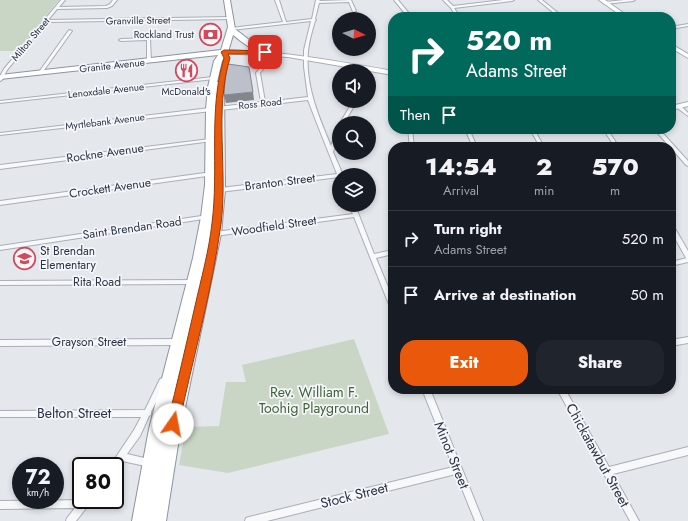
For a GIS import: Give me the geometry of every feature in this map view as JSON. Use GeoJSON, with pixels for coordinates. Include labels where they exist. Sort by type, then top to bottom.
{"type":"FeatureCollection","features":[{"type":"Feature","properties":{"kind":"highway"},"geometry":{"type":"LineString","coordinates":[[157,521],[161,415],[215,234],[212,216],[215,174],[213,78],[219,58],[224,52],[231,29],[231,18],[226,0]]}},
{"type":"Feature","properties":{"kind":"highway"},"geometry":{"type":"LineString","coordinates":[[231,29],[245,41],[262,49]]}},
{"type":"Feature","properties":{"kind":"highway"},"geometry":{"type":"LineString","coordinates":[[141,521],[150,463],[174,357],[220,190],[215,174],[210,140],[214,108],[227,58],[224,52]]}},
{"type":"Feature","properties":{"kind":"highway","name":"Granite Avenue"},"geometry":{"type":"LineString","coordinates":[[0,78],[224,52]]}},
{"type":"Feature","properties":{"kind":"main road"},"geometry":{"type":"LineString","coordinates":[[604,1],[619,12]]}},
{"type":"Feature","properties":{"kind":"main road"},"geometry":{"type":"LineString","coordinates":[[224,52],[238,48],[262,49],[274,53]]}},
{"type":"Feature","properties":{"kind":"main road"},"geometry":{"type":"LineString","coordinates":[[676,49],[688,56]]}},
{"type":"Feature","properties":{"kind":"main road"},"geometry":{"type":"LineString","coordinates":[[224,52],[248,51],[274,53],[333,64]]}},
{"type":"Feature","properties":{"kind":"main road"},"geometry":{"type":"LineString","coordinates":[[376,72],[388,73]]}},
{"type":"Feature","properties":{"kind":"main road"},"geometry":{"type":"LineString","coordinates":[[676,106],[688,104]]}},
{"type":"Feature","properties":{"kind":"street","name":"Milton Street"},"geometry":{"type":"LineString","coordinates":[[0,78],[63,0]]}},
{"type":"Feature","properties":{"kind":"street"},"geometry":{"type":"LineString","coordinates":[[57,8],[107,7],[111,6],[115,0]]}},
{"type":"Feature","properties":{"kind":"street"},"geometry":{"type":"LineString","coordinates":[[277,0],[285,23]]}},
{"type":"Feature","properties":{"kind":"street"},"geometry":{"type":"LineString","coordinates":[[396,0],[406,12]]}},
{"type":"Feature","properties":{"kind":"street"},"geometry":{"type":"LineString","coordinates":[[445,0],[455,12]]}},
{"type":"Feature","properties":{"kind":"street"},"geometry":{"type":"LineString","coordinates":[[452,7],[512,0]]}},
{"type":"Feature","properties":{"kind":"street"},"geometry":{"type":"LineString","coordinates":[[540,0],[554,12]]}},
{"type":"Feature","properties":{"kind":"street"},"geometry":{"type":"LineString","coordinates":[[604,1],[634,0]]}},
{"type":"Feature","properties":{"kind":"street"},"geometry":{"type":"LineString","coordinates":[[337,168],[310,98],[306,50],[318,1],[350,1],[354,11]]}},
{"type":"Feature","properties":{"kind":"street","name":"Granville Street"},"geometry":{"type":"LineString","coordinates":[[46,21],[231,18]]}},
{"type":"Feature","properties":{"kind":"street"},"geometry":{"type":"LineString","coordinates":[[231,29],[314,20]]}},
{"type":"Feature","properties":{"kind":"street"},"geometry":{"type":"LineString","coordinates":[[676,27],[688,25]]}},
{"type":"Feature","properties":{"kind":"street"},"geometry":{"type":"LineString","coordinates":[[42,72],[70,31]]}},
{"type":"Feature","properties":{"kind":"street"},"geometry":{"type":"LineString","coordinates":[[121,40],[149,39],[149,61]]}},
{"type":"Feature","properties":{"kind":"street"},"geometry":{"type":"LineString","coordinates":[[263,103],[258,74],[274,53]]}},
{"type":"Feature","properties":{"kind":"street","name":"Lenoxdale Avenue"},"geometry":{"type":"LineString","coordinates":[[0,102],[213,78]]}},
{"type":"Feature","properties":{"kind":"street","name":"Ross Road"},"geometry":{"type":"LineString","coordinates":[[214,108],[310,98]]}},
{"type":"Feature","properties":{"kind":"street","name":"Myrtlebank Avenue"},"geometry":{"type":"LineString","coordinates":[[0,134],[214,108]]}},
{"type":"Feature","properties":{"kind":"street"},"geometry":{"type":"LineString","coordinates":[[676,109],[688,115]]}},
{"type":"Feature","properties":{"kind":"street"},"geometry":{"type":"LineString","coordinates":[[661,134],[668,142]]}},
{"type":"Feature","properties":{"kind":"street","name":"Rockne Avenue"},"geometry":{"type":"LineString","coordinates":[[0,167],[210,140]]}},
{"type":"Feature","properties":{"kind":"street"},"geometry":{"type":"LineString","coordinates":[[676,151],[688,164]]}},
{"type":"Feature","properties":{"kind":"street","name":"Crockett Avenue"},"geometry":{"type":"LineString","coordinates":[[0,203],[215,174]]}},
{"type":"Feature","properties":{"kind":"street","name":"Branton Street"},"geometry":{"type":"LineString","coordinates":[[220,190],[332,176]]}},
{"type":"Feature","properties":{"kind":"street"},"geometry":{"type":"LineString","coordinates":[[356,214],[388,294]]}},
{"type":"Feature","properties":{"kind":"street","name":"Woodfield Street"},"geometry":{"type":"LineString","coordinates":[[215,234],[356,214]]}},
{"type":"Feature","properties":{"kind":"street","name":"Saint Brendan Road"},"geometry":{"type":"LineString","coordinates":[[0,248],[212,216]]}},
{"type":"Feature","properties":{"kind":"street"},"geometry":{"type":"LineString","coordinates":[[676,235],[688,256]]}},
{"type":"Feature","properties":{"kind":"street"},"geometry":{"type":"LineString","coordinates":[[373,256],[388,253]]}},
{"type":"Feature","properties":{"kind":"street"},"geometry":{"type":"LineString","coordinates":[[676,263],[688,260]]}},
{"type":"Feature","properties":{"kind":"street","name":"Rita Road"},"geometry":{"type":"LineString","coordinates":[[0,283],[194,282]]}},
{"type":"Feature","properties":{"kind":"street"},"geometry":{"type":"LineString","coordinates":[[676,343],[688,340]]}},
{"type":"Feature","properties":{"kind":"street","name":"Grayson Street"},"geometry":{"type":"LineString","coordinates":[[0,343],[178,342]]}},
{"type":"Feature","properties":{"kind":"street","name":"Minot Street"},"geometry":{"type":"LineString","coordinates":[[428,394],[479,521]]}},
{"type":"Feature","properties":{"kind":"street","name":"Chickatawbut Street"},"geometry":{"type":"LineString","coordinates":[[564,394],[635,521]]}},
{"type":"Feature","properties":{"kind":"street","name":"Belton Street"},"geometry":{"type":"LineString","coordinates":[[0,414],[161,415]]}},
{"type":"Feature","properties":{"kind":"street"},"geometry":{"type":"LineString","coordinates":[[121,457],[137,433],[161,415]]}},
{"type":"Feature","properties":{"kind":"street"},"geometry":{"type":"LineString","coordinates":[[607,471],[688,451]]}},
{"type":"Feature","properties":{"kind":"street"},"geometry":{"type":"LineString","coordinates":[[124,458],[150,463]]}},
{"type":"Feature","properties":{"kind":"street","name":"Stock Street"},"geometry":{"type":"LineString","coordinates":[[249,521],[458,470]]}},
{"type":"Feature","properties":{"kind":"street"},"geometry":{"type":"LineString","coordinates":[[0,505],[72,502]]}},
{"type":"Feature","properties":{"kind":"street"},"geometry":{"type":"LineString","coordinates":[[70,521],[79,509]]}},
{"type":"Feature","properties":{"kind":"green space"},"geometry":{"type":"Polygon","coordinates":[[[0,0],[59,0],[17,51],[0,51],[0,0]]]}},
{"type":"Feature","properties":{"kind":"green space","name":"Rev. William F. Toohig Playground"},"geometry":{"type":"Polygon","coordinates":[[[354,339],[389,434],[228,473],[179,465],[186,427],[219,426],[226,382],[246,382],[242,365],[354,339]]]}},
{"type":"Feature","properties":{"kind":"building"},"geometry":{"type":"Polygon","coordinates":[[[228,64],[249,67],[253,92],[224,95],[226,66],[228,64]]]}},
{"type":"Feature","properties":{"kind":"place","name":"Rockland Trust"},"geometry":{"type":"Point","coordinates":[210,34]}},
{"type":"Feature","properties":{"kind":"place","name":"McDonald's"},"geometry":{"type":"Point","coordinates":[186,71]}},
{"type":"Feature","properties":{"kind":"place","name":"St Brendan Elementary"},"geometry":{"type":"Point","coordinates":[25,258]}},
{"type":"Feature","properties":{"kind":"route"},"geometry":{"type":"LineString","coordinates":[[173,424],[208,268],[216,224],[220,181],[219,96],[222,75],[227,58],[224,52],[265,52]]}}]}
